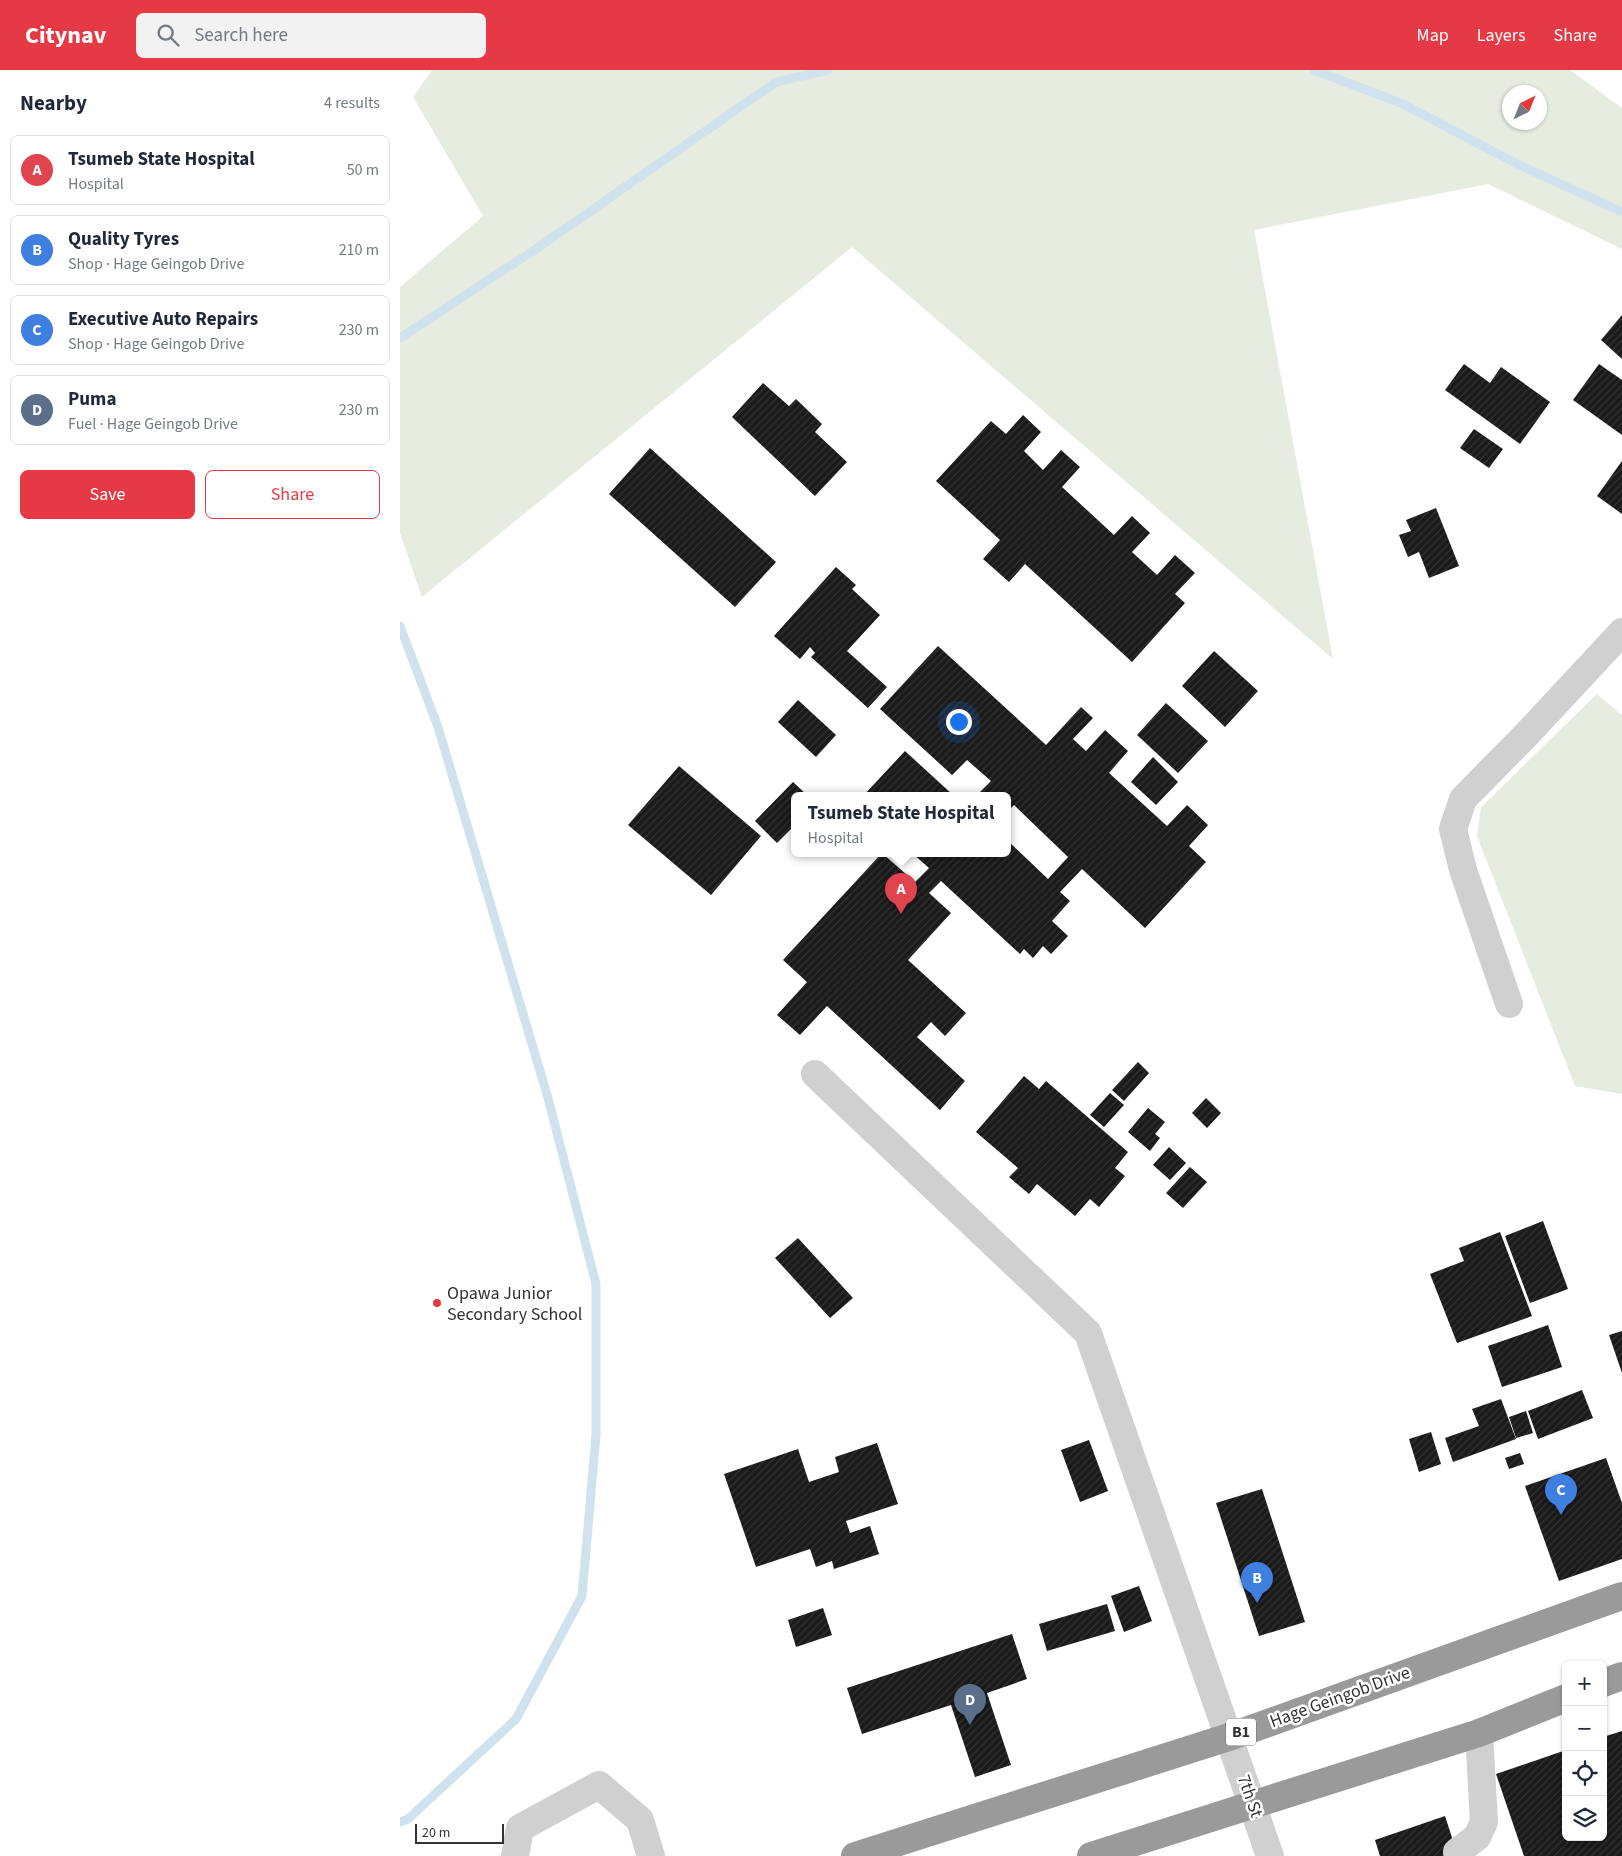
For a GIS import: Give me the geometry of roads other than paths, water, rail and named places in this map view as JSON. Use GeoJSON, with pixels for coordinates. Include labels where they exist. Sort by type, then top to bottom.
{"type":"FeatureCollection","features":[{"type":"Feature","properties":{"kind":"highway","name":"Hage Geingob Drive"},"geometry":{"type":"LineString","coordinates":[[855,1856],[1229,1737],[1622,1596]]}},
{"type":"Feature","properties":{"kind":"highway"},"geometry":{"type":"LineString","coordinates":[[1607,1682],[1622,1676]]}},
{"type":"Feature","properties":{"kind":"highway"},"geometry":{"type":"LineString","coordinates":[[1091,1856],[1479,1733],[1562,1700]]}},
{"type":"Feature","properties":{"kind":"street"},"geometry":{"type":"LineString","coordinates":[[1509,1004],[1463,870],[1453,829],[1463,799],[1527,734],[1622,632]]}},
{"type":"Feature","properties":{"kind":"street","name":"7th St"},"geometry":{"type":"LineString","coordinates":[[815,1074],[1088,1333],[1270,1856]]}},
{"type":"Feature","properties":{"kind":"street"},"geometry":{"type":"LineString","coordinates":[[1457,1852],[1477,1837],[1484,1822],[1479,1733]]}},
{"type":"Feature","properties":{"kind":"street"},"geometry":{"type":"LineString","coordinates":[[515,1856],[520,1828],[599,1785],[640,1820],[651,1856]]}},
{"type":"Feature","properties":{"kind":"waterway"},"geometry":{"type":"LineString","coordinates":[[400,338],[539,247],[776,82],[828,70]]}},
{"type":"Feature","properties":{"kind":"waterway"},"geometry":{"type":"LineString","coordinates":[[1314,70],[1403,104],[1517,164],[1622,212]]}},
{"type":"Feature","properties":{"kind":"waterway"},"geometry":{"type":"LineString","coordinates":[[400,626],[438,727],[548,1098],[596,1284],[596,1435],[582,1596],[516,1719],[408,1819],[400,1822]]}},
{"type":"Feature","properties":{"kind":"place","name":"Tsumeb State Hospital"},"geometry":{"type":"Point","coordinates":[901,914]}},
{"type":"Feature","properties":{"kind":"place","name":"Opawa Junior Secondary School"},"geometry":{"type":"Point","coordinates":[437,1303]}},
{"type":"Feature","properties":{"kind":"place","name":"Executive Auto Repairs"},"geometry":{"type":"Point","coordinates":[1561,1515]}},
{"type":"Feature","properties":{"kind":"place","name":"Quality Tyres"},"geometry":{"type":"Point","coordinates":[1257,1603]}},
{"type":"Feature","properties":{"kind":"place","name":"Puma"},"geometry":{"type":"Point","coordinates":[970,1725]}}]}
